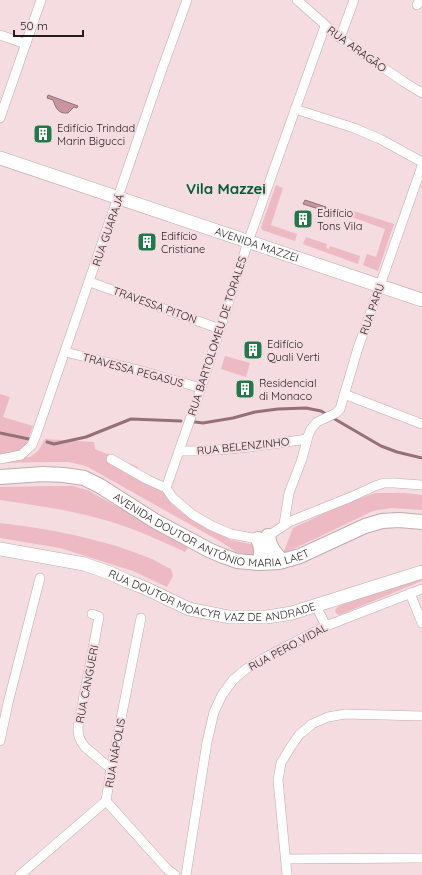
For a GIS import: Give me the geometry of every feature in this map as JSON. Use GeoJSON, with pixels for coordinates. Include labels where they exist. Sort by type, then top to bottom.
{"type":"FeatureCollection","features":[{"type":"Feature","properties":{"kind":"main road","name":"AVENIDA DOUTOR ANTÔNIO MARIA LAET"},"geometry":{"type":"LineString","coordinates":[[0,477],[43,474],[84,478],[100,486],[155,521],[209,550],[237,560],[259,563],[273,563],[300,556],[365,526],[382,521],[399,520],[422,522]]}},
{"type":"Feature","properties":{"kind":"main road"},"geometry":{"type":"LineString","coordinates":[[259,563],[263,537]]}},
{"type":"Feature","properties":{"kind":"main road"},"geometry":{"type":"LineString","coordinates":[[263,537],[277,556],[283,561]]}},
{"type":"Feature","properties":{"kind":"street"},"geometry":{"type":"LineString","coordinates":[[0,118],[41,0]]}},
{"type":"Feature","properties":{"kind":"street","name":"RUA GUARAJÁ"},"geometry":{"type":"LineString","coordinates":[[0,458],[21,455],[32,445],[187,0]]}},
{"type":"Feature","properties":{"kind":"street","name":"RUA ARAGÃO"},"geometry":{"type":"LineString","coordinates":[[297,0],[340,38],[422,94]]}},
{"type":"Feature","properties":{"kind":"street"},"geometry":{"type":"LineString","coordinates":[[340,38],[354,0]]}},
{"type":"Feature","properties":{"kind":"street","name":"RUA BARTOLOMEU DE TORALES"},"geometry":{"type":"LineString","coordinates":[[166,488],[201,388],[248,242],[325,26]]}},
{"type":"Feature","properties":{"kind":"street"},"geometry":{"type":"LineString","coordinates":[[0,35],[26,44]]}},
{"type":"Feature","properties":{"kind":"street"},"geometry":{"type":"LineString","coordinates":[[295,109],[354,128],[380,139],[422,162]]}},
{"type":"Feature","properties":{"kind":"street","name":"AVENIDA MAZZEI"},"geometry":{"type":"LineString","coordinates":[[0,158],[422,300]]}},
{"type":"Feature","properties":{"kind":"street","name":"RUA PARU"},"geometry":{"type":"LineString","coordinates":[[284,524],[289,493],[302,459],[311,428],[314,424],[336,413],[340,409],[358,348],[422,166]]}},
{"type":"Feature","properties":{"kind":"street","name":"TRAVESSA PITON"},"geometry":{"type":"LineString","coordinates":[[90,282],[220,329]]}},
{"type":"Feature","properties":{"kind":"street","name":"TRAVESSA PEGASUS"},"geometry":{"type":"LineString","coordinates":[[65,352],[135,369],[201,388]]}},
{"type":"Feature","properties":{"kind":"street"},"geometry":{"type":"LineString","coordinates":[[344,394],[422,424]]}},
{"type":"Feature","properties":{"kind":"street","name":"RUA BELENZINHO"},"geometry":{"type":"LineString","coordinates":[[179,451],[196,451],[308,439]]}},
{"type":"Feature","properties":{"kind":"street","name":"AVENIDA DOUTOR ANTÔNIO MARIA LAET"},"geometry":{"type":"LineString","coordinates":[[112,459],[148,480],[166,488],[192,515],[212,526],[231,534],[263,537],[284,524],[384,483],[422,486]]}},
{"type":"Feature","properties":{"kind":"street","name":"RUA DOUTOR MOACYR VAZ DE ANDRADE"},"geometry":{"type":"LineString","coordinates":[[0,549],[84,564],[110,573],[189,609],[229,617],[267,617],[292,612],[316,606],[422,572]]}},
{"type":"Feature","properties":{"kind":"street"},"geometry":{"type":"LineString","coordinates":[[0,741],[8,703],[40,578]]}},
{"type":"Feature","properties":{"kind":"street","name":"RUA PERO VIDAL"},"geometry":{"type":"LineString","coordinates":[[186,875],[207,742],[214,712],[222,695],[233,680],[246,669],[264,658],[326,626],[422,589]]}},
{"type":"Feature","properties":{"kind":"street"},"geometry":{"type":"LineString","coordinates":[[410,593],[422,623]]}},
{"type":"Feature","properties":{"kind":"street"},"geometry":{"type":"LineString","coordinates":[[316,606],[326,626]]}},
{"type":"Feature","properties":{"kind":"street","name":"RUA CANGUERI"},"geometry":{"type":"LineString","coordinates":[[92,614],[99,617],[78,727],[79,737],[85,747],[111,769]]}},
{"type":"Feature","properties":{"kind":"street","name":"RUA NÁPOLIS"},"geometry":{"type":"LineString","coordinates":[[20,875],[106,801],[141,618]]}},
{"type":"Feature","properties":{"kind":"street"},"geometry":{"type":"LineString","coordinates":[[287,875],[278,780],[281,763],[299,735],[312,724],[328,717],[345,714],[422,716]]}},
{"type":"Feature","properties":{"kind":"street"},"geometry":{"type":"LineString","coordinates":[[106,801],[167,869],[175,875]]}},
{"type":"Feature","properties":{"kind":"street"},"geometry":{"type":"LineString","coordinates":[[286,859],[422,858]]}},
{"type":"Feature","properties":{"kind":"shaded area"},"geometry":{"type":"Polygon","coordinates":[[[48,95],[78,106],[77,108],[74,107],[68,113],[62,113],[56,108],[53,100],[47,98],[48,95]]]}},
{"type":"Feature","properties":{"kind":"shaded area"},"geometry":{"type":"Polygon","coordinates":[[[276,185],[283,188],[271,225],[297,234],[295,241],[262,230],[261,227],[276,185]]]}},
{"type":"Feature","properties":{"kind":"shaded area"},"geometry":{"type":"Polygon","coordinates":[[[305,200],[326,207],[325,211],[303,204],[305,200]]]}},
{"type":"Feature","properties":{"kind":"shaded area"},"geometry":{"type":"Polygon","coordinates":[[[351,210],[394,224],[378,271],[363,265],[367,254],[376,257],[385,229],[349,216],[351,210]]]}},
{"type":"Feature","properties":{"kind":"shaded area"},"geometry":{"type":"Polygon","coordinates":[[[306,237],[327,244],[326,248],[329,249],[330,246],[360,256],[358,264],[303,244],[306,237]]]}},
{"type":"Feature","properties":{"kind":"shaded area"},"geometry":{"type":"Polygon","coordinates":[[[225,356],[250,363],[246,377],[221,369],[225,356]]]}},
{"type":"Feature","properties":{"kind":"shaded area"},"geometry":{"type":"Polygon","coordinates":[[[0,394],[10,397],[3,417],[33,426],[25,449],[0,455],[0,394]]]}},
{"type":"Feature","properties":{"kind":"shaded area"},"geometry":{"type":"Polygon","coordinates":[[[45,439],[94,442],[95,449],[138,467],[138,470],[164,492],[170,502],[182,513],[231,540],[255,545],[254,556],[236,552],[223,543],[86,466],[69,462],[0,463],[18,458],[30,457],[38,451],[45,439]]]}},
{"type":"Feature","properties":{"kind":"shaded area"},"geometry":{"type":"Polygon","coordinates":[[[73,486],[87,490],[163,532],[190,545],[185,552],[119,524],[61,510],[0,500],[0,487],[73,486]]]}},
{"type":"Feature","properties":{"kind":"shaded area"},"geometry":{"type":"Polygon","coordinates":[[[375,493],[404,493],[422,495],[422,510],[391,508],[373,511],[283,554],[293,528],[344,504],[375,493]]]}},
{"type":"Feature","properties":{"kind":"shaded area"},"geometry":{"type":"Polygon","coordinates":[[[0,523],[39,528],[96,540],[154,560],[171,569],[173,576],[167,587],[133,571],[60,548],[0,538],[0,523]]]}},
{"type":"Feature","properties":{"kind":"shaded area"},"geometry":{"type":"Polygon","coordinates":[[[422,576],[422,581],[342,614],[339,615],[336,613],[335,610],[339,606],[422,576]]]}},
{"type":"Feature","properties":{"kind":"waterway"},"geometry":{"type":"LineString","coordinates":[[195,422],[203,423],[233,418],[255,412],[278,409],[306,408],[321,411],[381,446],[397,452],[422,458]]}},
{"type":"Feature","properties":{"kind":"waterway"},"geometry":{"type":"LineString","coordinates":[[47,442],[54,444],[86,437],[131,419],[181,421]]}},
{"type":"Feature","properties":{"kind":"waterway"},"geometry":{"type":"LineString","coordinates":[[0,433],[29,439]]}},
{"type":"Feature","properties":{"kind":"place","name":"Edifício Trindad Marin Bigucci"},"geometry":{"type":"Point","coordinates":[43,134]}},
{"type":"Feature","properties":{"kind":"place","name":"Edifício Tons Vila"},"geometry":{"type":"Point","coordinates":[303,219]}},
{"type":"Feature","properties":{"kind":"place","name":"Edifício Cristiane"},"geometry":{"type":"Point","coordinates":[147,242]}},
{"type":"Feature","properties":{"kind":"place","name":"Edifício Quali Verti"},"geometry":{"type":"Point","coordinates":[253,350]}},
{"type":"Feature","properties":{"kind":"place","name":"Residencial di Monaco"},"geometry":{"type":"Point","coordinates":[245,389]}},
{"type":"Feature","properties":{"kind":"district","name":"Vila Mazzei"},"geometry":{"type":"Point","coordinates":[226,188]}}]}
